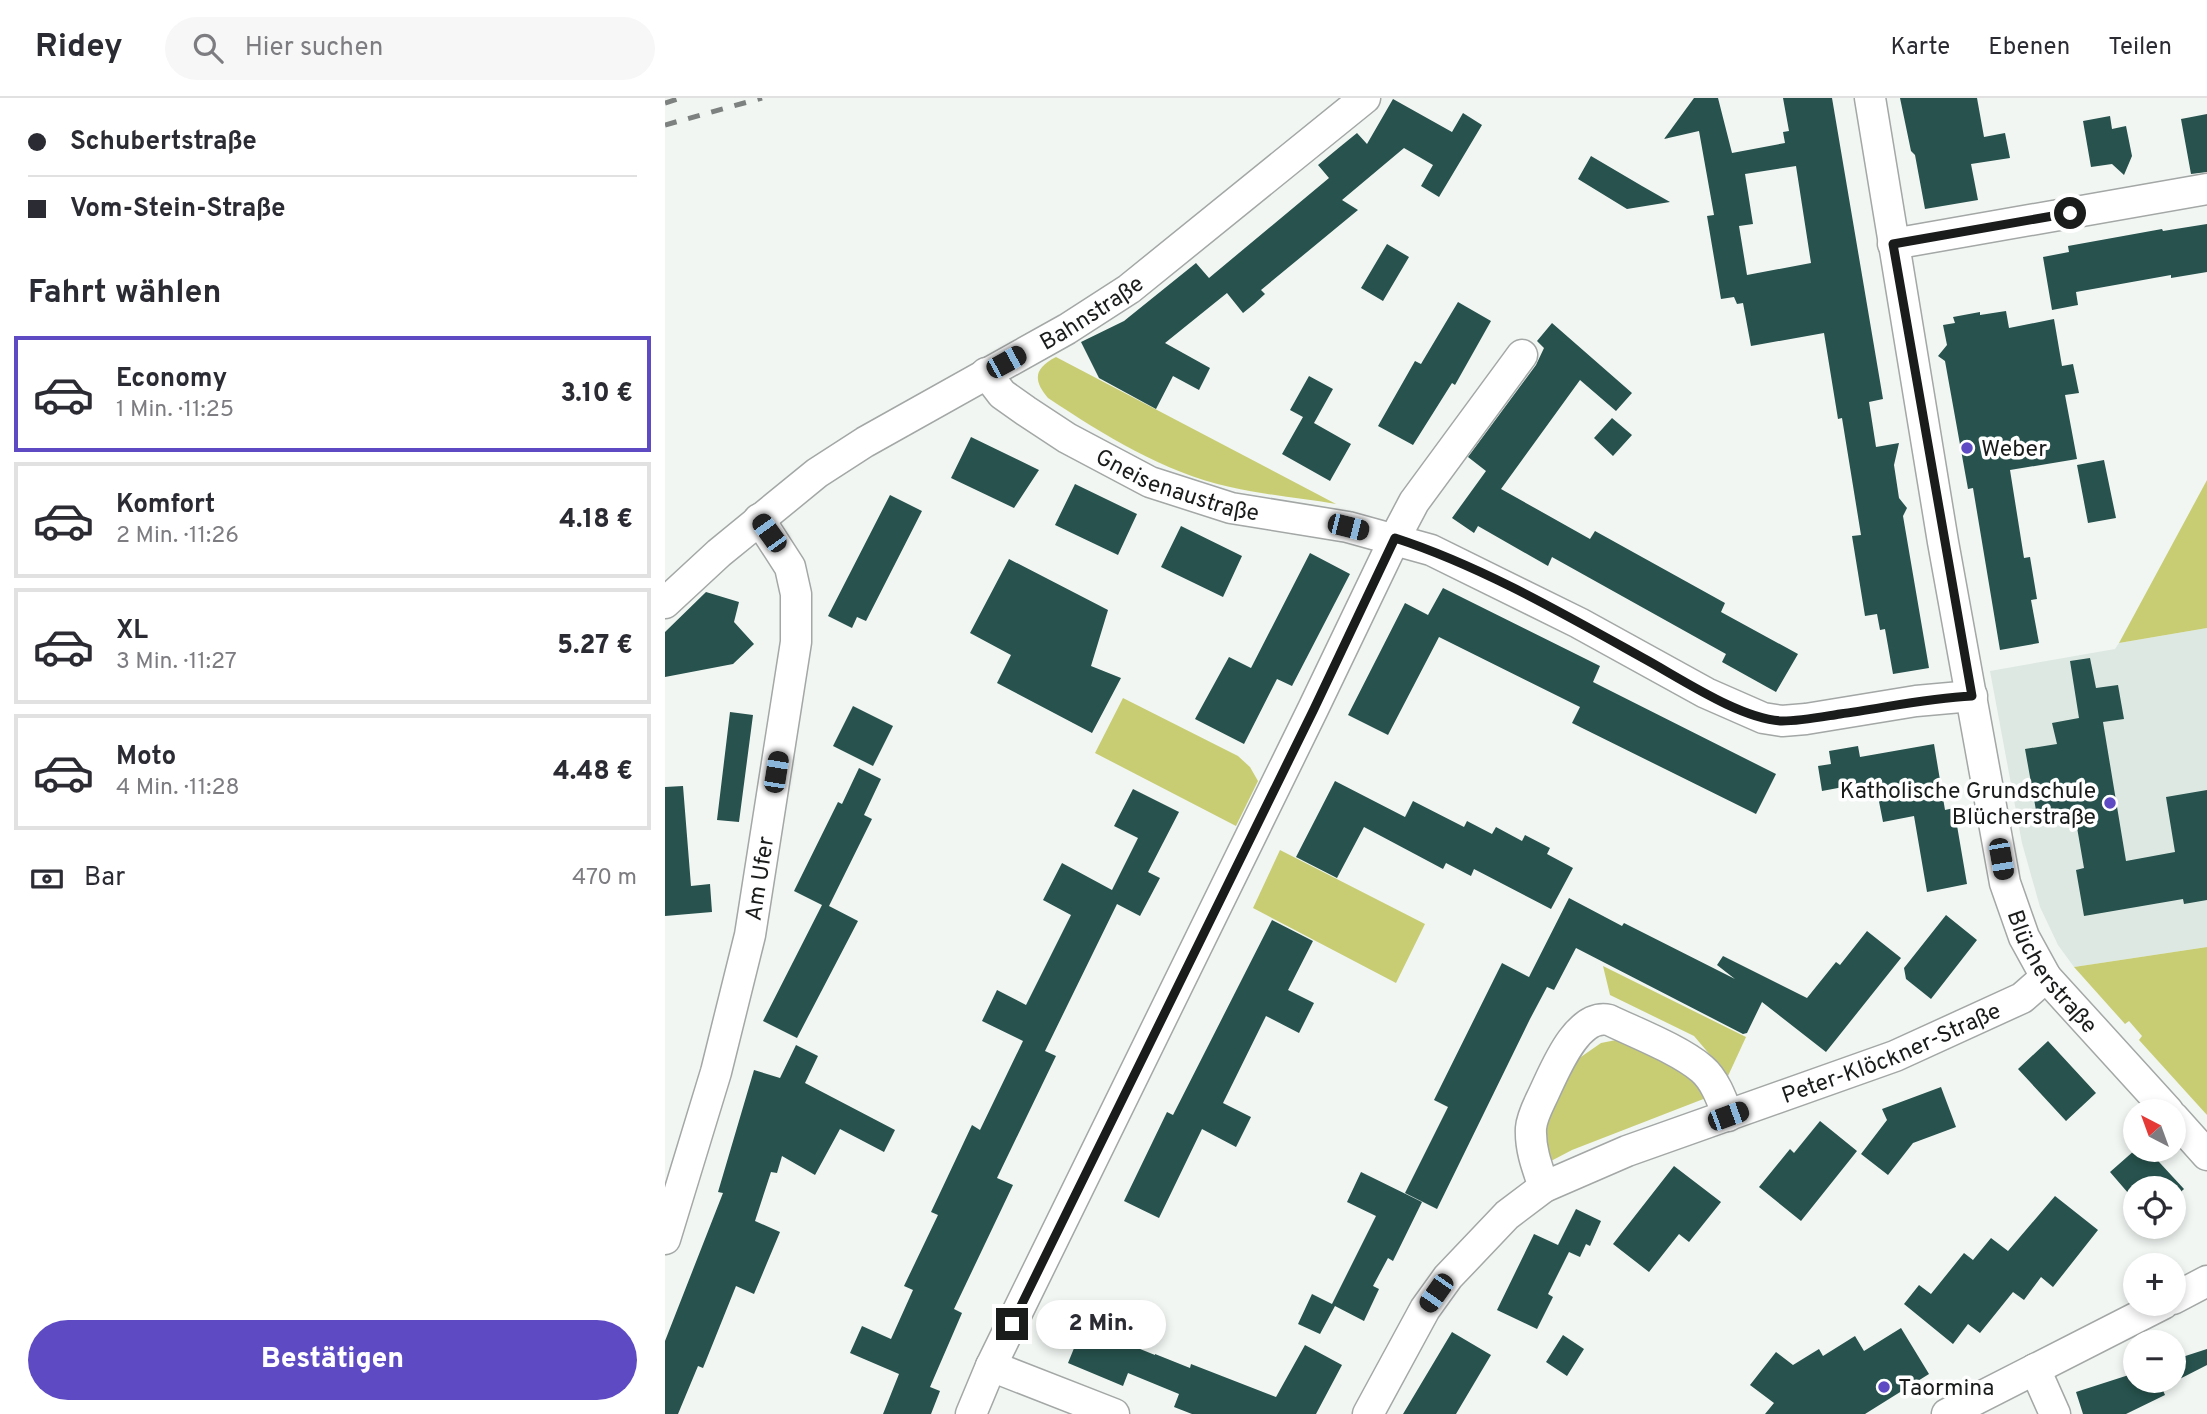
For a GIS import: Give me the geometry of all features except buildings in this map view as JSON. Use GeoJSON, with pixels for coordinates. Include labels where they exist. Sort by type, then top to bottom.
{"type":"FeatureCollection","features":[{"type":"Feature","properties":{"kind":"street","name":"Bahnstraße"},"geometry":{"type":"LineString","coordinates":[[665,603],[759,519],[817,473],[865,442],[1067,329],[1129,289],[1365,98]]}},
{"type":"Feature","properties":{"kind":"street","name":"Blücherstraße"},"geometry":{"type":"LineString","coordinates":[[1870,98],[2005,883],[2024,937],[2046,977],[2157,1099]]}},
{"type":"Feature","properties":{"kind":"street"},"geometry":{"type":"LineString","coordinates":[[1893,244],[2207,189]]}},
{"type":"Feature","properties":{"kind":"street"},"geometry":{"type":"LineString","coordinates":[[971,1414],[991,1366],[1314,709],[1395,538],[1414,502],[1522,355]]}},
{"type":"Feature","properties":{"kind":"street","name":"Gneisenaustraße"},"geometry":{"type":"LineString","coordinates":[[986,373],[1002,394],[1026,411],[1067,438],[1150,482],[1231,509],[1348,527],[1395,538],[1460,563],[1579,623],[1706,692],[1763,718],[1782,721],[1806,719],[1916,701],[1972,696]]}},
{"type":"Feature","properties":{"kind":"street","name":"Am Ufer"},"geometry":{"type":"LineString","coordinates":[[665,1239],[716,1072],[747,947],[796,642],[796,594],[790,567],[759,519]]}},
{"type":"Feature","properties":{"kind":"street","name":"Peter-Klöckner-Straße"},"geometry":{"type":"LineString","coordinates":[[1368,1414],[1425,1309],[1448,1277],[1507,1215],[1544,1187],[1627,1151],[1895,1056],[2022,998],[2046,977]]}},
{"type":"Feature","properties":{"kind":"street"},"geometry":{"type":"LineString","coordinates":[[1544,1187],[1533,1157],[1532,1119],[1568,1045],[1595,1021],[1609,1020],[1690,1060],[1703,1070],[1712,1082],[1728,1116]]}},
{"type":"Feature","properties":{"kind":"street"},"geometry":{"type":"LineString","coordinates":[[2186,1132],[2207,1155]]}},
{"type":"Feature","properties":{"kind":"street"},"geometry":{"type":"LineString","coordinates":[[2186,1292],[2207,1281]]}},
{"type":"Feature","properties":{"kind":"street"},"geometry":{"type":"LineString","coordinates":[[1947,1414],[2139,1316]]}},
{"type":"Feature","properties":{"kind":"street"},"geometry":{"type":"LineString","coordinates":[[991,1366],[1114,1414]]}},
{"type":"Feature","properties":{"kind":"street"},"geometry":{"type":"LineString","coordinates":[[2035,1369],[2055,1414]]}},
{"type":"Feature","properties":{"kind":"shaded area","name":"Katholische Grundschule Blücherstraße"},"geometry":{"type":"Polygon","coordinates":[[[2207,628],[2207,947],[2074,967],[2058,945],[2040,907],[2022,843],[1990,671],[2115,649],[2119,643],[2207,628]]]}},
{"type":"Feature","properties":{"kind":"green space"},"geometry":{"type":"Polygon","coordinates":[[[1056,357],[1336,504],[1230,487],[1181,472],[1135,451],[1048,398],[1040,385],[1038,374],[1044,365],[1056,357]]]}},
{"type":"Feature","properties":{"kind":"green space"},"geometry":{"type":"Polygon","coordinates":[[[2207,480],[2207,628],[2119,643],[2207,480]]]}},
{"type":"Feature","properties":{"kind":"green space"},"geometry":{"type":"Polygon","coordinates":[[[1123,698],[1238,756],[1250,767],[1258,781],[1236,826],[1095,753],[1123,698]]]}},
{"type":"Feature","properties":{"kind":"green space"},"geometry":{"type":"Polygon","coordinates":[[[1280,850],[1425,924],[1396,983],[1253,908],[1280,850]]]}},
{"type":"Feature","properties":{"kind":"green space"},"geometry":{"type":"Polygon","coordinates":[[[2207,947],[2207,1115],[2139,1040],[2142,1036],[2129,1021],[2125,1024],[2074,967],[2207,947]]]}},
{"type":"Feature","properties":{"kind":"green space"},"geometry":{"type":"Polygon","coordinates":[[[1603,966],[1746,1037],[1728,1076],[1694,1036],[1610,995],[1603,966]]]}},
{"type":"Feature","properties":{"kind":"green space"},"geometry":{"type":"Polygon","coordinates":[[[1621,1039],[1693,1071],[1706,1098],[1572,1150],[1551,1161],[1543,1149],[1548,1112],[1575,1061],[1601,1043],[1621,1039]]]}},
{"type":"Feature","properties":{"kind":"railway"},"geometry":{"type":"LineString","coordinates":[[665,103],[681,98]]}},
{"type":"Feature","properties":{"kind":"railway"},"geometry":{"type":"LineString","coordinates":[[665,125],[762,98]]}},
{"type":"Feature","properties":{"kind":"place","name":"Weber"},"geometry":{"type":"Point","coordinates":[1967,448]}},
{"type":"Feature","properties":{"kind":"place","name":"Katholische Grundschule Blücherstraße"},"geometry":{"type":"Point","coordinates":[2110,803]}},
{"type":"Feature","properties":{"kind":"place","name":"Taormina"},"geometry":{"type":"Point","coordinates":[1884,1387]}},
{"type":"Feature","properties":{"kind":"route"},"geometry":{"type":"LineString","coordinates":[[1012,1324],[1395,538],[1460,563],[1733,706],[1763,718],[1782,721],[1806,719],[1916,701],[1972,696],[1893,244],[2070,213]]}}]}
